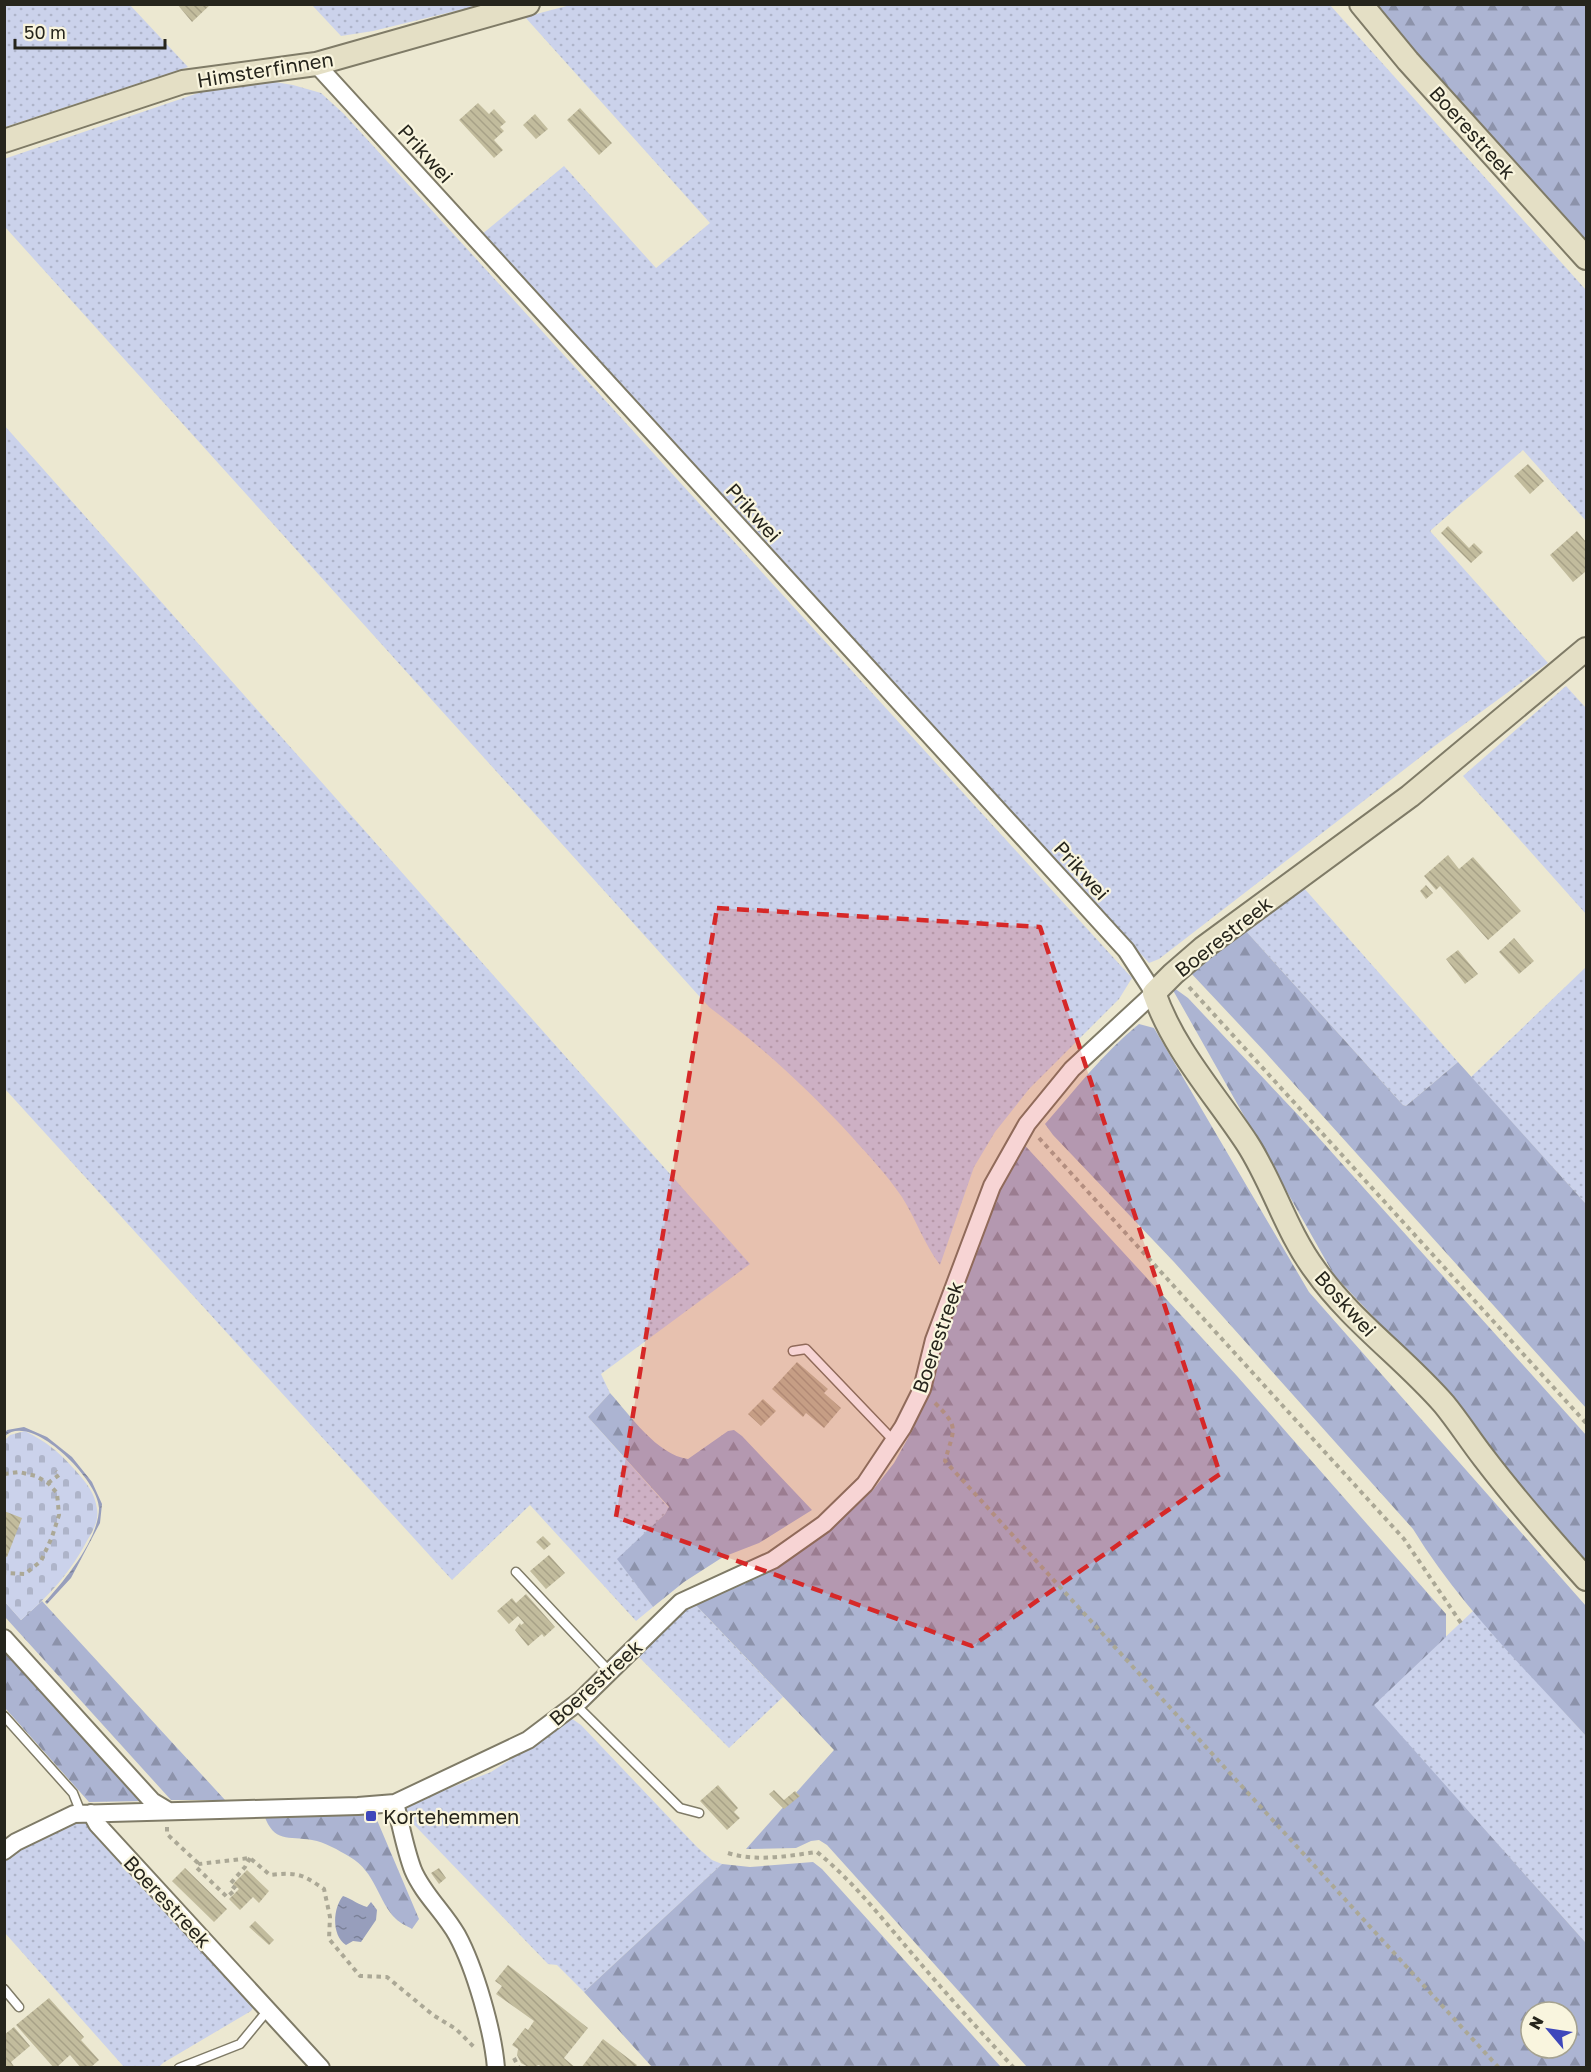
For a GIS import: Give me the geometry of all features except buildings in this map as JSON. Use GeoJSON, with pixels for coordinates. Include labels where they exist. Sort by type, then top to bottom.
{"type":"FeatureCollection","features":[{"type":"Feature","properties":{"kind":"street","name":"Himsterfinnen"},"geometry":{"type":"LineString","coordinates":[[4,141],[183,82],[316,64],[528,4]]}},
{"type":"Feature","properties":{"kind":"street","name":"Boerestreek"},"geometry":{"type":"LineString","coordinates":[[1361,4],[1408,61],[1587,258]]}},
{"type":"Feature","properties":{"kind":"street","name":"Prikwei"},"geometry":{"type":"LineString","coordinates":[[316,64],[1118,941],[1154,993]]}},
{"type":"Feature","properties":{"kind":"street","name":"Boerestreek"},"geometry":{"type":"LineString","coordinates":[[4,1851],[16,1842],[74,1814],[395,1803],[528,1740],[575,1704],[681,1602],[773,1560],[824,1524],[865,1484],[894,1441],[922,1389],[934,1340],[992,1186],[1027,1124],[1072,1069],[1203,948],[1410,796],[1587,650]]}},
{"type":"Feature","properties":{"kind":"street","name":"Boskwei"},"geometry":{"type":"LineString","coordinates":[[1154,993],[1161,1014],[1188,1062],[1260,1163],[1300,1247],[1314,1269],[1352,1314],[1445,1405],[1520,1503],[1587,1579]]}},
{"type":"Feature","properties":{"kind":"street"},"geometry":{"type":"LineString","coordinates":[[4,1638],[152,1801],[167,1810]]}},
{"type":"Feature","properties":{"kind":"street"},"geometry":{"type":"LineString","coordinates":[[395,1803],[413,1870],[424,1890],[456,1935],[476,1980],[495,2054],[496,2067]]}},
{"type":"Feature","properties":{"kind":"street","name":"Boerestreek"},"geometry":{"type":"LineString","coordinates":[[86,1813],[321,2067]]}},
{"type":"Feature","properties":{"kind":"lane"},"geometry":{"type":"LineString","coordinates":[[793,1351],[806,1349],[894,1441]]}},
{"type":"Feature","properties":{"kind":"lane"},"geometry":{"type":"LineString","coordinates":[[516,1572],[610,1672]]}},
{"type":"Feature","properties":{"kind":"lane"},"geometry":{"type":"LineString","coordinates":[[575,1704],[680,1808],[699,1813]]}},
{"type":"Feature","properties":{"kind":"lane"},"geometry":{"type":"LineString","coordinates":[[4,1716],[73,1793],[86,1813]]}},
{"type":"Feature","properties":{"kind":"lane"},"geometry":{"type":"LineString","coordinates":[[4,1989],[19,2007]]}},
{"type":"Feature","properties":{"kind":"lane"},"geometry":{"type":"LineString","coordinates":[[178,2067],[240,2044],[268,2010]]}},
{"type":"Feature","properties":{"kind":"path"},"geometry":{"type":"LineString","coordinates":[[1175,972],[1587,1423]]}},
{"type":"Feature","properties":{"kind":"path"},"geometry":{"type":"LineString","coordinates":[[1027,1124],[1404,1539],[1461,1623]]}},
{"type":"Feature","properties":{"kind":"path"},"geometry":{"type":"LineString","coordinates":[[922,1389],[952,1420],[953,1432],[945,1461],[1499,2067]]}},
{"type":"Feature","properties":{"kind":"path"},"geometry":{"type":"LineString","coordinates":[[48,1483],[59,1475],[56,1471]]}},
{"type":"Feature","properties":{"kind":"path"},"geometry":{"type":"LineString","coordinates":[[4,1474],[19,1472],[36,1476],[48,1483],[57,1493],[58,1515],[42,1561],[26,1574],[4,1573]]}},
{"type":"Feature","properties":{"kind":"path"},"geometry":{"type":"LineString","coordinates":[[167,1810],[167,1834],[199,1864],[250,1858],[270,1875],[286,1873],[305,1876],[324,1889],[330,1917],[329,1939],[360,1976],[387,1977],[433,2015],[456,2029],[476,2048]]}},
{"type":"Feature","properties":{"kind":"path"},"geometry":{"type":"LineString","coordinates":[[728,1853],[743,1858],[770,1858],[817,1852],[828,1860],[954,2003],[1014,2067]]}},
{"type":"Feature","properties":{"kind":"path"},"geometry":{"type":"LineString","coordinates":[[199,1864],[196,1867],[227,1897],[236,1889],[230,1884],[250,1858]]}},
{"type":"Feature","properties":{"kind":"highlighted area"},"geometry":{"type":"Polygon","coordinates":[[[717,908],[1040,927],[1220,1474],[972,1646],[616,1517],[717,908]]]}},
{"type":"Feature","properties":{"kind":"green space"},"geometry":{"type":"Polygon","coordinates":[[[574,4],[1330,5],[1586,290],[1586,521],[1523,450],[1430,531],[1548,663],[1436,745],[1159,959],[1149,963],[481,235],[564,166],[656,268],[710,223],[525,17],[574,4]]]}},
{"type":"Feature","properties":{"kind":"green space"},"geometry":{"type":"Polygon","coordinates":[[[4,5],[130,5],[188,67],[5,127],[4,5]]]}},
{"type":"Feature","properties":{"kind":"green space"},"geometry":{"type":"Polygon","coordinates":[[[312,5],[480,5],[373,31],[341,36],[312,5]]]}},
{"type":"Feature","properties":{"kind":"green space"},"geometry":{"type":"Polygon","coordinates":[[[1377,5],[1586,5],[1586,241],[1389,23],[1377,5]]]}},
{"type":"Feature","properties":{"kind":"green space"},"geometry":{"type":"Polygon","coordinates":[[[269,81],[321,93],[344,114],[1132,978],[1119,999],[1029,1089],[995,1132],[974,1167],[940,1265],[902,1197],[852,1137],[784,1069],[709,1007],[5,227],[4,159],[213,88],[269,81]]]}},
{"type":"Feature","properties":{"kind":"green space"},"geometry":{"type":"Polygon","coordinates":[[[4,425],[750,1264],[601,1374],[610,1393],[588,1417],[669,1508],[618,1559],[653,1607],[636,1621],[530,1505],[452,1580],[5,1089],[4,425]]]}},
{"type":"Feature","properties":{"kind":"green space"},"geometry":{"type":"Polygon","coordinates":[[[1566,686],[1586,708],[1586,914],[1463,776],[1566,686]]]}},
{"type":"Feature","properties":{"kind":"green space"},"geometry":{"type":"Polygon","coordinates":[[[1303,887],[1458,1062],[1406,1106],[1245,930],[1303,887]]]}},
{"type":"Feature","properties":{"kind":"green space"},"geometry":{"type":"Polygon","coordinates":[[[1245,930],[1403,1105],[1406,1106],[1458,1062],[1586,1204],[1586,1408],[1266,1053],[1189,971],[1245,930]]]}},
{"type":"Feature","properties":{"kind":"green space"},"geometry":{"type":"Polygon","coordinates":[[[1586,967],[1586,1204],[1471,1077],[1586,967]]]}},
{"type":"Feature","properties":{"kind":"green space"},"geometry":{"type":"Polygon","coordinates":[[[1170,985],[1188,998],[1300,1117],[1586,1435],[1586,1562],[1520,1487],[1450,1398],[1334,1275],[1170,985]]]}},
{"type":"Feature","properties":{"kind":"green space"},"geometry":{"type":"Polygon","coordinates":[[[1139,1024],[1154,1028],[1309,1292],[1586,1606],[1586,1736],[1517,1662],[1451,1585],[1413,1529],[1174,1262],[1045,1124],[1102,1059],[1139,1024]]]}},
{"type":"Feature","properties":{"kind":"green space"},"geometry":{"type":"Polygon","coordinates":[[[1019,1139],[1237,1376],[1446,1614],[1446,1637],[1374,1705],[1586,1943],[1586,2067],[1027,2067],[827,1845],[819,1840],[796,1848],[746,1849],[834,1750],[691,1600],[830,1526],[873,1490],[894,1463],[908,1438],[986,1200],[1019,1139]]]}},
{"type":"Feature","properties":{"kind":"green space"},"geometry":{"type":"Polygon","coordinates":[[[610,1393],[645,1433],[677,1456],[688,1459],[728,1431],[734,1430],[812,1510],[759,1543],[723,1557],[684,1582],[653,1607],[617,1559],[665,1514],[669,1507],[588,1417],[610,1393]]]}},
{"type":"Feature","properties":{"kind":"green space"},"geometry":{"type":"Polygon","coordinates":[[[25,1431],[52,1448],[79,1474],[92,1493],[97,1513],[94,1529],[67,1573],[50,1593],[21,1620],[5,1602],[5,1440],[10,1435],[25,1431]]]}},
{"type":"Feature","properties":{"kind":"green space"},"geometry":{"type":"Polygon","coordinates":[[[691,1600],[783,1697],[729,1748],[635,1653],[691,1600]]]}},
{"type":"Feature","properties":{"kind":"green space"},"geometry":{"type":"Polygon","coordinates":[[[42,1601],[225,1800],[171,1800],[5,1617],[5,1602],[21,1620],[42,1601]]]}},
{"type":"Feature","properties":{"kind":"green space"},"geometry":{"type":"Polygon","coordinates":[[[1473,1611],[1586,1736],[1586,1943],[1373,1705],[1473,1611]]]}},
{"type":"Feature","properties":{"kind":"green space"},"geometry":{"type":"Polygon","coordinates":[[[4,1643],[145,1801],[89,1802],[5,1708],[4,1643]]]}},
{"type":"Feature","properties":{"kind":"green space"},"geometry":{"type":"Polygon","coordinates":[[[568,1716],[581,1725],[697,1847],[712,1860],[722,1864],[584,1992],[557,1965],[548,1964],[398,1808],[491,1772],[550,1734],[568,1716]]]}},
{"type":"Feature","properties":{"kind":"green space"},"geometry":{"type":"Polygon","coordinates":[[[369,1812],[377,1820],[419,1919],[412,1929],[390,1912],[359,1863],[322,1843],[277,1834],[272,1830],[264,1815],[369,1812]]]}},
{"type":"Feature","properties":{"kind":"green space"},"geometry":{"type":"Polygon","coordinates":[[[85,1819],[254,2006],[251,2011],[159,2067],[124,2067],[5,1933],[4,1860],[44,1827],[85,1819]]]}},
{"type":"Feature","properties":{"kind":"green space"},"geometry":{"type":"Polygon","coordinates":[[[813,1862],[822,1869],[1001,2067],[652,2067],[584,1992],[722,1864],[750,1867],[813,1862]]]}},
{"type":"Feature","properties":{"kind":"water"},"geometry":{"type":"Polygon","coordinates":[[[24,1427],[47,1437],[72,1457],[92,1482],[102,1504],[100,1523],[71,1578],[47,1604],[45,1602],[71,1571],[87,1546],[98,1520],[99,1508],[88,1481],[62,1452],[46,1440],[31,1433],[17,1431],[5,1436],[7,1430],[24,1427]]]}},
{"type":"Feature","properties":{"kind":"water"},"geometry":{"type":"Polygon","coordinates":[[[343,1896],[367,1907],[371,1902],[377,1910],[376,1920],[361,1942],[353,1941],[346,1945],[338,1935],[335,1921],[337,1907],[343,1896]]]}},
{"type":"Feature","properties":{"kind":"place","name":"Kortehemmen"},"geometry":{"type":"Point","coordinates":[371,1816]}}]}
